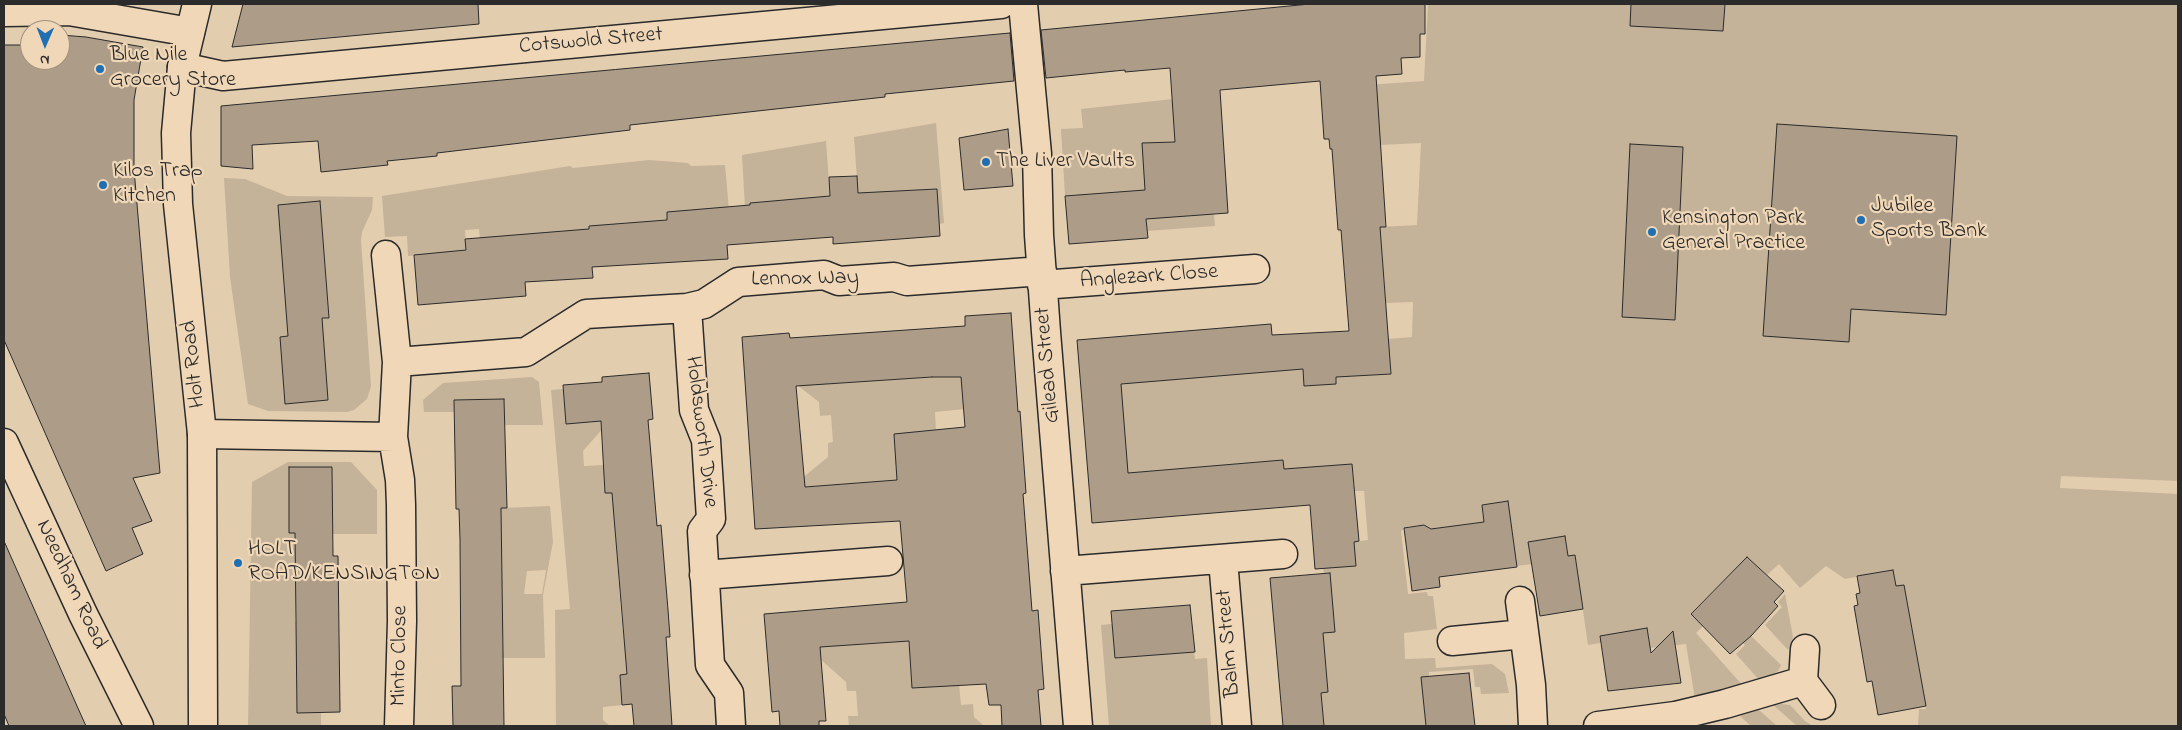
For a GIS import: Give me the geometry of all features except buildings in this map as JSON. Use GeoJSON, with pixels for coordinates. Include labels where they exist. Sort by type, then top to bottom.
{"type":"FeatureCollection","features":[{"type":"Feature","properties":{"kind":"street","name":"Holt Road"},"geometry":{"type":"LineString","coordinates":[[197,4],[182,67],[176,133],[178,204],[202,434],[203,726]]}},
{"type":"Feature","properties":{"kind":"street","name":"Cotswold Street"},"geometry":{"type":"LineString","coordinates":[[182,67],[223,76],[1001,4]]}},
{"type":"Feature","properties":{"kind":"street","name":"Gilead Street"},"geometry":{"type":"LineString","coordinates":[[1023,4],[1037,154],[1042,278],[1078,726]]}},
{"type":"Feature","properties":{"kind":"street"},"geometry":{"type":"LineString","coordinates":[[4,12],[69,11],[190,32]]}},
{"type":"Feature","properties":{"kind":"street","name":"Minto Close"},"geometry":{"type":"LineString","coordinates":[[386,255],[397,362],[392,437],[400,480],[401,514],[402,623],[399,726]]}},
{"type":"Feature","properties":{"kind":"street","name":"Anglezark Close"},"geometry":{"type":"LineString","coordinates":[[1042,278],[1255,269]]}},
{"type":"Feature","properties":{"kind":"street","name":"Lennox Way"},"geometry":{"type":"LineString","coordinates":[[397,362],[526,352],[586,314],[686,308],[704,304],[742,281],[824,275],[839,281],[894,277],[907,281],[1042,278]]}},
{"type":"Feature","properties":{"kind":"street","name":"Holdsworth Drive"},"geometry":{"type":"LineString","coordinates":[[686,308],[694,410],[706,440],[711,519],[702,531],[710,665],[729,693],[731,726]]}},
{"type":"Feature","properties":{"kind":"street"},"geometry":{"type":"LineString","coordinates":[[202,434],[392,437]]}},
{"type":"Feature","properties":{"kind":"street","name":"Needham Road"},"geometry":{"type":"LineString","coordinates":[[4,443],[82,614],[139,726]]}},
{"type":"Feature","properties":{"kind":"street","name":"Balm Street"},"geometry":{"type":"LineString","coordinates":[[1065,571],[1283,554]]}},
{"type":"Feature","properties":{"kind":"street","name":"Balm Street"},"geometry":{"type":"LineString","coordinates":[[1223,560],[1237,726]]}},
{"type":"Feature","properties":{"kind":"street"},"geometry":{"type":"LineString","coordinates":[[704,575],[888,561]]}},
{"type":"Feature","properties":{"kind":"street"},"geometry":{"type":"LineString","coordinates":[[1520,601],[1531,685],[1533,726]]}},
{"type":"Feature","properties":{"kind":"street"},"geometry":{"type":"LineString","coordinates":[[1452,641],[1524,634]]}},
{"type":"Feature","properties":{"kind":"street"},"geometry":{"type":"LineString","coordinates":[[1805,648],[1803,681],[1821,705]]}},
{"type":"Feature","properties":{"kind":"street"},"geometry":{"type":"LineString","coordinates":[[1598,726],[1699,711],[1803,681]]}},
{"type":"Feature","properties":{"kind":"shaded area"},"geometry":{"type":"Polygon","coordinates":[[[1428,4],[2178,4],[2178,481],[2061,476],[2060,488],[2178,494],[2178,726],[1918,726],[1919,709],[1926,709],[1926,706],[1904,586],[1896,586],[1893,570],[1845,579],[1826,566],[1800,588],[1779,564],[1767,575],[1747,557],[1690,614],[1703,626],[1696,633],[1744,687],[1695,699],[1686,644],[1650,648],[1647,628],[1630,638],[1588,645],[1575,556],[1568,556],[1565,536],[1535,541],[1538,560],[1532,564],[1517,566],[1507,501],[1482,505],[1484,522],[1431,529],[1424,525],[1407,527],[1401,531],[1408,594],[1427,592],[1428,596],[1433,596],[1437,629],[1404,633],[1405,659],[1435,658],[1436,668],[1492,664],[1505,674],[1509,693],[1481,694],[1480,687],[1475,687],[1473,669],[1429,672],[1429,677],[1421,678],[1426,726],[1324,726],[1321,693],[1328,692],[1328,690],[1323,633],[1335,631],[1334,616],[1321,617],[1318,574],[1324,573],[1323,568],[1356,566],[1354,542],[1368,540],[1364,491],[1355,491],[1352,464],[1292,469],[1287,503],[1283,460],[1128,473],[1081,387],[1303,369],[1304,386],[1335,384],[1336,377],[1391,374],[1388,339],[1412,337],[1413,302],[1386,303],[1380,227],[1417,225],[1421,143],[1380,145],[1352,86],[1424,81],[1428,4]]]}},
{"type":"Feature","properties":{"kind":"shaded area"},"geometry":{"type":"Polygon","coordinates":[[[1173,99],[1181,216],[1214,214],[1215,226],[1147,231],[1145,191],[1065,196],[1061,129],[1083,128],[1081,109],[1173,99]]]}},
{"type":"Feature","properties":{"kind":"shaded area"},"geometry":{"type":"Polygon","coordinates":[[[936,123],[944,223],[939,224],[937,189],[858,194],[854,137],[936,123]]]}},
{"type":"Feature","properties":{"kind":"shaded area"},"geometry":{"type":"Polygon","coordinates":[[[826,141],[830,197],[750,203],[753,243],[747,243],[742,155],[826,141]]]}},
{"type":"Feature","properties":{"kind":"shaded area"},"geometry":{"type":"Polygon","coordinates":[[[649,160],[688,163],[691,166],[725,165],[732,244],[682,211],[667,212],[667,221],[589,226],[589,230],[528,234],[531,282],[525,282],[522,246],[481,250],[479,229],[465,230],[466,251],[408,256],[407,236],[385,237],[382,196],[570,166],[573,168],[649,160]]]}},
{"type":"Feature","properties":{"kind":"shaded area"},"geometry":{"type":"Polygon","coordinates":[[[224,178],[245,179],[287,196],[373,197],[372,210],[362,232],[361,240],[371,386],[367,399],[354,410],[347,412],[268,411],[248,404],[230,277],[224,178]],[[320,202],[278,205],[281,239],[323,236],[320,202]],[[324,251],[288,321],[329,318],[324,251]],[[325,367],[285,404],[328,400],[325,367]]]}},
{"type":"Feature","properties":{"kind":"shaded area"},"geometry":{"type":"Polygon","coordinates":[[[968,365],[968,367],[972,368],[975,408],[935,412],[936,431],[894,434],[898,490],[947,486],[962,479],[970,478],[972,502],[967,502],[967,506],[975,609],[980,609],[982,632],[958,628],[908,631],[912,688],[959,684],[961,705],[973,704],[974,717],[984,726],[849,726],[848,716],[858,716],[856,691],[847,691],[846,682],[819,658],[818,647],[897,642],[895,611],[943,607],[936,509],[886,514],[884,481],[801,487],[800,480],[828,457],[828,443],[833,442],[831,415],[820,416],[819,402],[793,382],[793,378],[828,375],[829,384],[934,377],[933,367],[968,365]]]}},
{"type":"Feature","properties":{"kind":"shaded area"},"geometry":{"type":"Polygon","coordinates":[[[532,377],[539,382],[543,425],[505,425],[504,399],[454,400],[454,412],[424,412],[423,400],[443,383],[532,377]]]}},
{"type":"Feature","properties":{"kind":"shaded area"},"geometry":{"type":"Polygon","coordinates":[[[563,389],[566,424],[605,420],[606,425],[583,451],[584,466],[604,465],[605,493],[614,492],[621,614],[624,640],[626,640],[629,674],[620,675],[622,705],[603,707],[603,720],[610,726],[556,726],[555,610],[570,609],[551,390],[563,389]]]}},
{"type":"Feature","properties":{"kind":"shaded area"},"geometry":{"type":"Polygon","coordinates":[[[288,462],[351,462],[377,490],[377,534],[333,534],[332,467],[289,467],[289,533],[326,533],[326,555],[295,556],[295,622],[320,622],[297,647],[297,712],[321,712],[321,726],[248,726],[252,482],[288,462]]]}},
{"type":"Feature","properties":{"kind":"shaded area"},"geometry":{"type":"Polygon","coordinates":[[[550,506],[553,542],[543,595],[545,658],[503,658],[501,508],[550,506]],[[546,570],[527,571],[524,594],[542,594],[546,570]]]}},
{"type":"Feature","properties":{"kind":"shaded area"},"geometry":{"type":"Polygon","coordinates":[[[1785,594],[1793,637],[1788,650],[1765,625],[1782,607],[1778,602],[1785,594]]]}},
{"type":"Feature","properties":{"kind":"shaded area"},"geometry":{"type":"Polygon","coordinates":[[[1112,624],[1115,658],[1194,652],[1195,659],[1207,658],[1211,726],[1109,726],[1101,625],[1112,624]]]}},
{"type":"Feature","properties":{"kind":"shaded area"},"geometry":{"type":"Polygon","coordinates":[[[1747,632],[1781,665],[1778,671],[1760,681],[1736,654],[1745,645],[1740,640],[1747,632]]]}},
{"type":"Feature","properties":{"kind":"shaded area"},"geometry":{"type":"Polygon","coordinates":[[[1773,705],[1790,705],[1805,721],[1813,726],[1797,726],[1773,705]]]}},
{"type":"Feature","properties":{"kind":"shaded area"},"geometry":{"type":"Polygon","coordinates":[[[1759,710],[1777,726],[1751,726],[1740,716],[1759,710]]]}},
{"type":"Feature","properties":{"kind":"place","name":"Blue Nile Grocery Store"},"geometry":{"type":"Point","coordinates":[100,69]}},
{"type":"Feature","properties":{"kind":"place","name":"The Liver Vaults"},"geometry":{"type":"Point","coordinates":[986,162]}},
{"type":"Feature","properties":{"kind":"place","name":"Kilos Trap Kitchen"},"geometry":{"type":"Point","coordinates":[103,185]}},
{"type":"Feature","properties":{"kind":"place","name":"Jubilee Sports Bank"},"geometry":{"type":"Point","coordinates":[1861,220]}},
{"type":"Feature","properties":{"kind":"place","name":"Kensington Park General Practice"},"geometry":{"type":"Point","coordinates":[1652,232]}},
{"type":"Feature","properties":{"kind":"place","name":"HOLT ROAD/KENSINGTON"},"geometry":{"type":"Point","coordinates":[238,563]}}]}
